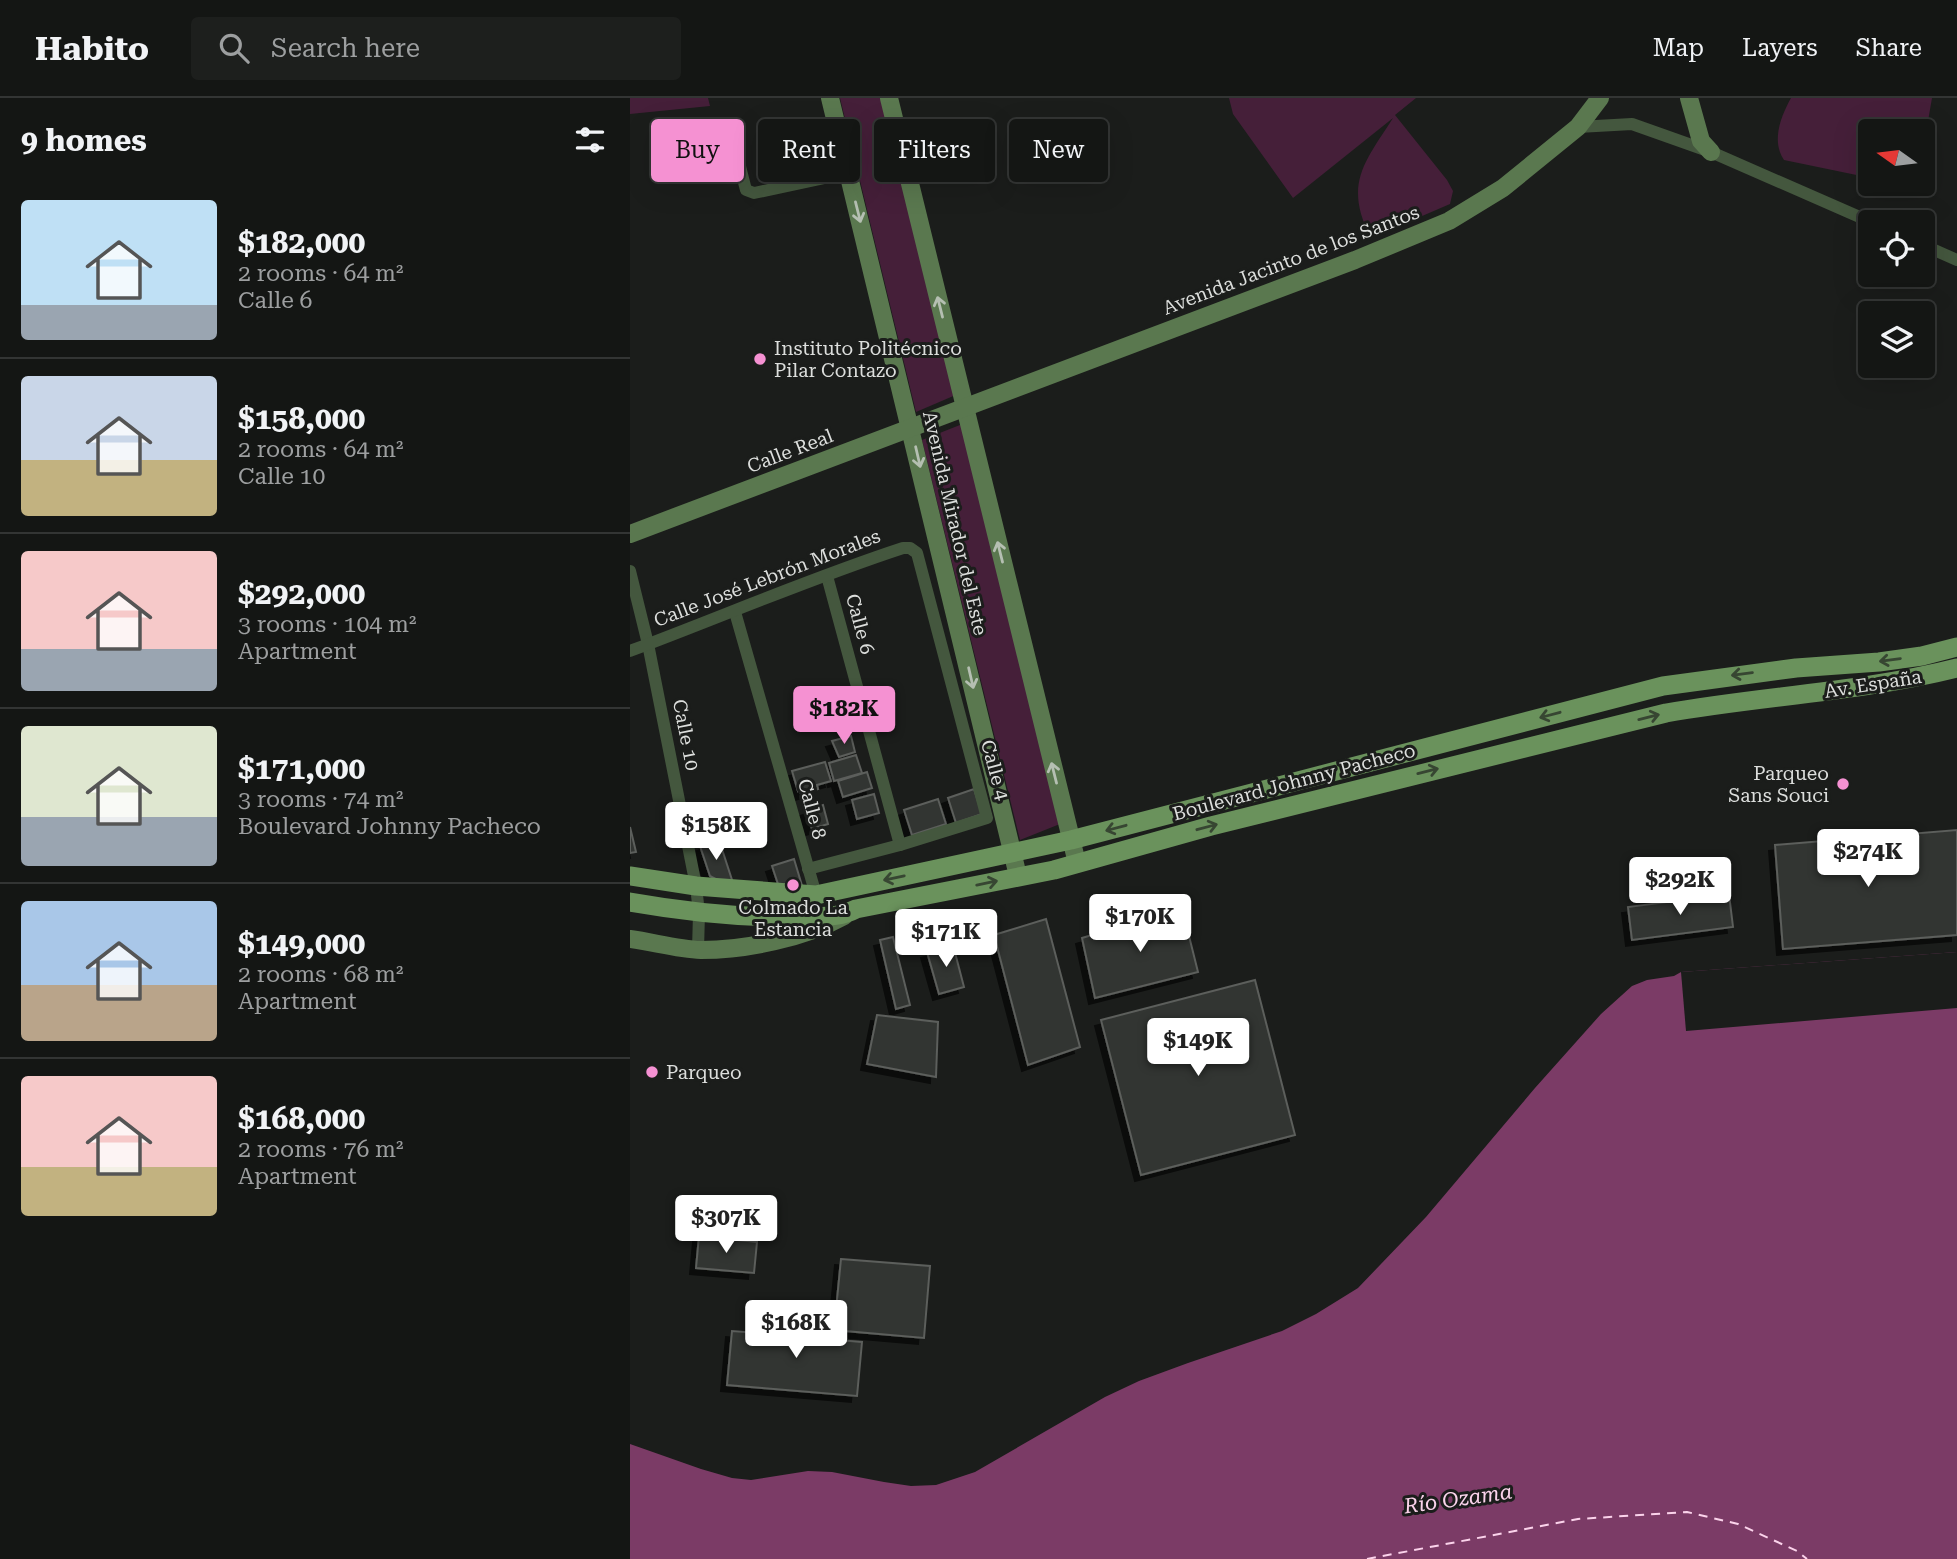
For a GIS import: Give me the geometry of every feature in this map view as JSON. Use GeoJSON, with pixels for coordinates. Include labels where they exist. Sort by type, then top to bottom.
{"type":"FeatureCollection","features":[{"type":"Feature","properties":{"kind":"main road","name":"Boulevard Johnny Pacheco"},"geometry":{"type":"LineString","coordinates":[[630,876],[696,886],[816,895],[1071,840],[1663,686],[1796,668],[1879,662],[1922,656],[1957,647]]}},
{"type":"Feature","properties":{"kind":"main road","name":"Av. España"},"geometry":{"type":"LineString","coordinates":[[1789,696],[1900,681],[1957,668]]}},
{"type":"Feature","properties":{"kind":"main road","name":"Boulevard Johnny Pacheco"},"geometry":{"type":"LineString","coordinates":[[630,902],[699,913],[777,917],[844,916],[856,909],[1077,863],[1211,826],[1666,713],[1789,696]]}},
{"type":"Feature","properties":{"kind":"street","name":"Avenida Mirador del Este"},"geometry":{"type":"LineString","coordinates":[[830,98],[835,119]]}},
{"type":"Feature","properties":{"kind":"street","name":"Avenida Mirador del Este"},"geometry":{"type":"LineString","coordinates":[[889,98],[1077,863]]}},
{"type":"Feature","properties":{"kind":"street","name":"Avenida Jacinto de los Santos"},"geometry":{"type":"LineString","coordinates":[[964,408],[1355,260],[1449,221],[1503,188],[1578,127],[1600,98]]}},
{"type":"Feature","properties":{"kind":"street"},"geometry":{"type":"LineString","coordinates":[[1685,101],[1701,141],[1711,152]]}},
{"type":"Feature","properties":{"kind":"street"},"geometry":{"type":"LineString","coordinates":[[1578,127],[1632,124],[1711,152],[1858,216]]}},
{"type":"Feature","properties":{"kind":"street"},"geometry":{"type":"LineString","coordinates":[[744,182],[746,190],[754,193],[806,182]]}},
{"type":"Feature","properties":{"kind":"street","name":"Avenida Mirador del Este"},"geometry":{"type":"LineString","coordinates":[[850,182],[1018,876]]}},
{"type":"Feature","properties":{"kind":"street"},"geometry":{"type":"LineString","coordinates":[[1935,250],[1957,260]]}},
{"type":"Feature","properties":{"kind":"street","name":"Calle Real"},"geometry":{"type":"LineString","coordinates":[[630,534],[964,408]]}},
{"type":"Feature","properties":{"kind":"street","name":"Calle José Lebrón Morales"},"geometry":{"type":"LineString","coordinates":[[630,651],[852,564],[902,548],[910,548],[917,553]]}},
{"type":"Feature","properties":{"kind":"street","name":"Calle 4"},"geometry":{"type":"LineString","coordinates":[[808,869],[900,845],[987,818],[917,553]]}},
{"type":"Feature","properties":{"kind":"street","name":"Calle 10"},"geometry":{"type":"LineString","coordinates":[[630,571],[648,644],[696,886],[699,913],[698,950]]}},
{"type":"Feature","properties":{"kind":"street","name":"Calle 6"},"geometry":{"type":"LineString","coordinates":[[827,576],[900,845]]}},
{"type":"Feature","properties":{"kind":"street","name":"Calle 8"},"geometry":{"type":"LineString","coordinates":[[735,612],[816,895]]}},
{"type":"Feature","properties":{"kind":"street"},"geometry":{"type":"LineString","coordinates":[[630,939],[698,950],[731,948],[822,928],[844,916]]}},
{"type":"Feature","properties":{"kind":"shaded area"},"geometry":{"type":"Polygon","coordinates":[[[630,98],[708,98],[710,106],[630,114],[630,98]]]}},
{"type":"Feature","properties":{"kind":"shaded area"},"geometry":{"type":"Polygon","coordinates":[[[840,98],[885,98],[890,119],[874,119],[874,182],[906,182],[958,394],[916,412],[860,181],[860,119],[845,119],[840,98]]]}},
{"type":"Feature","properties":{"kind":"shaded area"},"geometry":{"type":"Polygon","coordinates":[[[1229,98],[1416,98],[1395,115],[1447,180],[1453,191],[1450,204],[1371,238],[1363,219],[1358,188],[1366,161],[1393,118],[1293,198],[1233,114],[1229,98]]]}},
{"type":"Feature","properties":{"kind":"shaded area"},"geometry":{"type":"Polygon","coordinates":[[[1791,98],[1932,98],[1928,119],[1858,119],[1858,175],[1784,160],[1780,153],[1778,137],[1791,98]]]}},
{"type":"Feature","properties":{"kind":"shaded area"},"geometry":{"type":"Polygon","coordinates":[[[965,423],[1060,824],[1020,840],[922,440],[965,423]]]}},
{"type":"Feature","properties":{"kind":"water","name":"Río Ozama"},"geometry":{"type":"Polygon","coordinates":[[[1957,952],[1957,1559],[630,1559],[630,1444],[701,1469],[732,1478],[751,1480],[808,1471],[832,1472],[911,1486],[936,1485],[975,1472],[1105,1397],[1139,1381],[1282,1331],[1358,1288],[1426,1217],[1601,1014],[1632,986],[1681,972],[1957,952]]]}},
{"type":"Feature","properties":{"kind":"pier"},"geometry":{"type":"Polygon","coordinates":[[[1957,952],[1957,1008],[1686,1031],[1681,972],[1957,952]]]}},
{"type":"Feature","properties":{"kind":"building"},"geometry":{"type":"Polygon","coordinates":[[[851,736],[855,752],[839,757],[832,741],[851,736]]]}},
{"type":"Feature","properties":{"kind":"building"},"geometry":{"type":"Polygon","coordinates":[[[856,755],[862,773],[834,781],[829,763],[856,755]]]}},
{"type":"Feature","properties":{"kind":"building"},"geometry":{"type":"Polygon","coordinates":[[[825,762],[831,781],[817,785],[818,789],[801,794],[792,771],[825,762]]]}},
{"type":"Feature","properties":{"kind":"building"},"geometry":{"type":"Polygon","coordinates":[[[867,772],[872,788],[843,797],[838,781],[867,772]]]}},
{"type":"Feature","properties":{"kind":"building"},"geometry":{"type":"Polygon","coordinates":[[[974,789],[982,814],[956,823],[948,798],[974,789]]]}},
{"type":"Feature","properties":{"kind":"building"},"geometry":{"type":"Polygon","coordinates":[[[874,794],[879,813],[857,819],[852,800],[874,794]]]}},
{"type":"Feature","properties":{"kind":"building"},"geometry":{"type":"Polygon","coordinates":[[[938,799],[946,824],[912,835],[904,810],[938,799]]]}},
{"type":"Feature","properties":{"kind":"building"},"geometry":{"type":"Polygon","coordinates":[[[823,805],[828,824],[812,829],[806,810],[823,805]]]}},
{"type":"Feature","properties":{"kind":"building"},"geometry":{"type":"Polygon","coordinates":[[[630,827],[636,852],[630,853],[630,827]]]}},
{"type":"Feature","properties":{"kind":"building"},"geometry":{"type":"Polygon","coordinates":[[[1957,830],[1957,935],[1783,949],[1775,845],[1957,830]]]}},
{"type":"Feature","properties":{"kind":"building"},"geometry":{"type":"Polygon","coordinates":[[[719,840],[733,883],[721,882],[710,876],[700,846],[719,840]]]}},
{"type":"Feature","properties":{"kind":"building"},"geometry":{"type":"Polygon","coordinates":[[[794,859],[803,889],[779,887],[772,866],[794,859]]]}},
{"type":"Feature","properties":{"kind":"building"},"geometry":{"type":"Polygon","coordinates":[[[1729,894],[1733,927],[1632,940],[1628,907],[1729,894]]]}},
{"type":"Feature","properties":{"kind":"building"},"geometry":{"type":"Polygon","coordinates":[[[1182,908],[1198,972],[1095,998],[1082,938],[1182,908]]]}},
{"type":"Feature","properties":{"kind":"building"},"geometry":{"type":"Polygon","coordinates":[[[1046,919],[1080,1047],[1028,1065],[994,935],[1046,919]]]}},
{"type":"Feature","properties":{"kind":"building"},"geometry":{"type":"Polygon","coordinates":[[[893,937],[910,1005],[896,1009],[880,940],[893,937]]]}},
{"type":"Feature","properties":{"kind":"building"},"geometry":{"type":"Polygon","coordinates":[[[953,945],[964,987],[939,994],[927,952],[953,945]]]}},
{"type":"Feature","properties":{"kind":"building"},"geometry":{"type":"Polygon","coordinates":[[[1255,980],[1295,1135],[1141,1175],[1101,1020],[1255,980]]]}},
{"type":"Feature","properties":{"kind":"building"},"geometry":{"type":"Polygon","coordinates":[[[877,1015],[938,1022],[936,1077],[867,1064],[877,1015]]]}},
{"type":"Feature","properties":{"kind":"building"},"geometry":{"type":"Polygon","coordinates":[[[699,1236],[757,1242],[754,1273],[696,1268],[699,1236]]]}},
{"type":"Feature","properties":{"kind":"building"},"geometry":{"type":"Polygon","coordinates":[[[841,1259],[930,1266],[924,1338],[834,1330],[841,1259]]]}},
{"type":"Feature","properties":{"kind":"building"},"geometry":{"type":"Polygon","coordinates":[[[798,1315],[827,1317],[826,1339],[862,1342],[857,1396],[727,1385],[732,1331],[796,1336],[798,1315]]]}},
{"type":"Feature","properties":{"kind":"ferry route"},"geometry":{"type":"LineString","coordinates":[[1367,1559],[1578,1519],[1687,1512],[1738,1524],[1797,1551],[1807,1559]]}},
{"type":"Feature","properties":{"kind":"place","name":"Instituto Politécnico Pilar Contazo"},"geometry":{"type":"Point","coordinates":[760,359]}},
{"type":"Feature","properties":{"kind":"place","name":"Parqueo Sans Souci"},"geometry":{"type":"Point","coordinates":[1843,784]}},
{"type":"Feature","properties":{"kind":"place","name":"Colmado La Estancia"},"geometry":{"type":"Point","coordinates":[793,885]}},
{"type":"Feature","properties":{"kind":"place","name":"Parqueo"},"geometry":{"type":"Point","coordinates":[652,1072]}}]}
